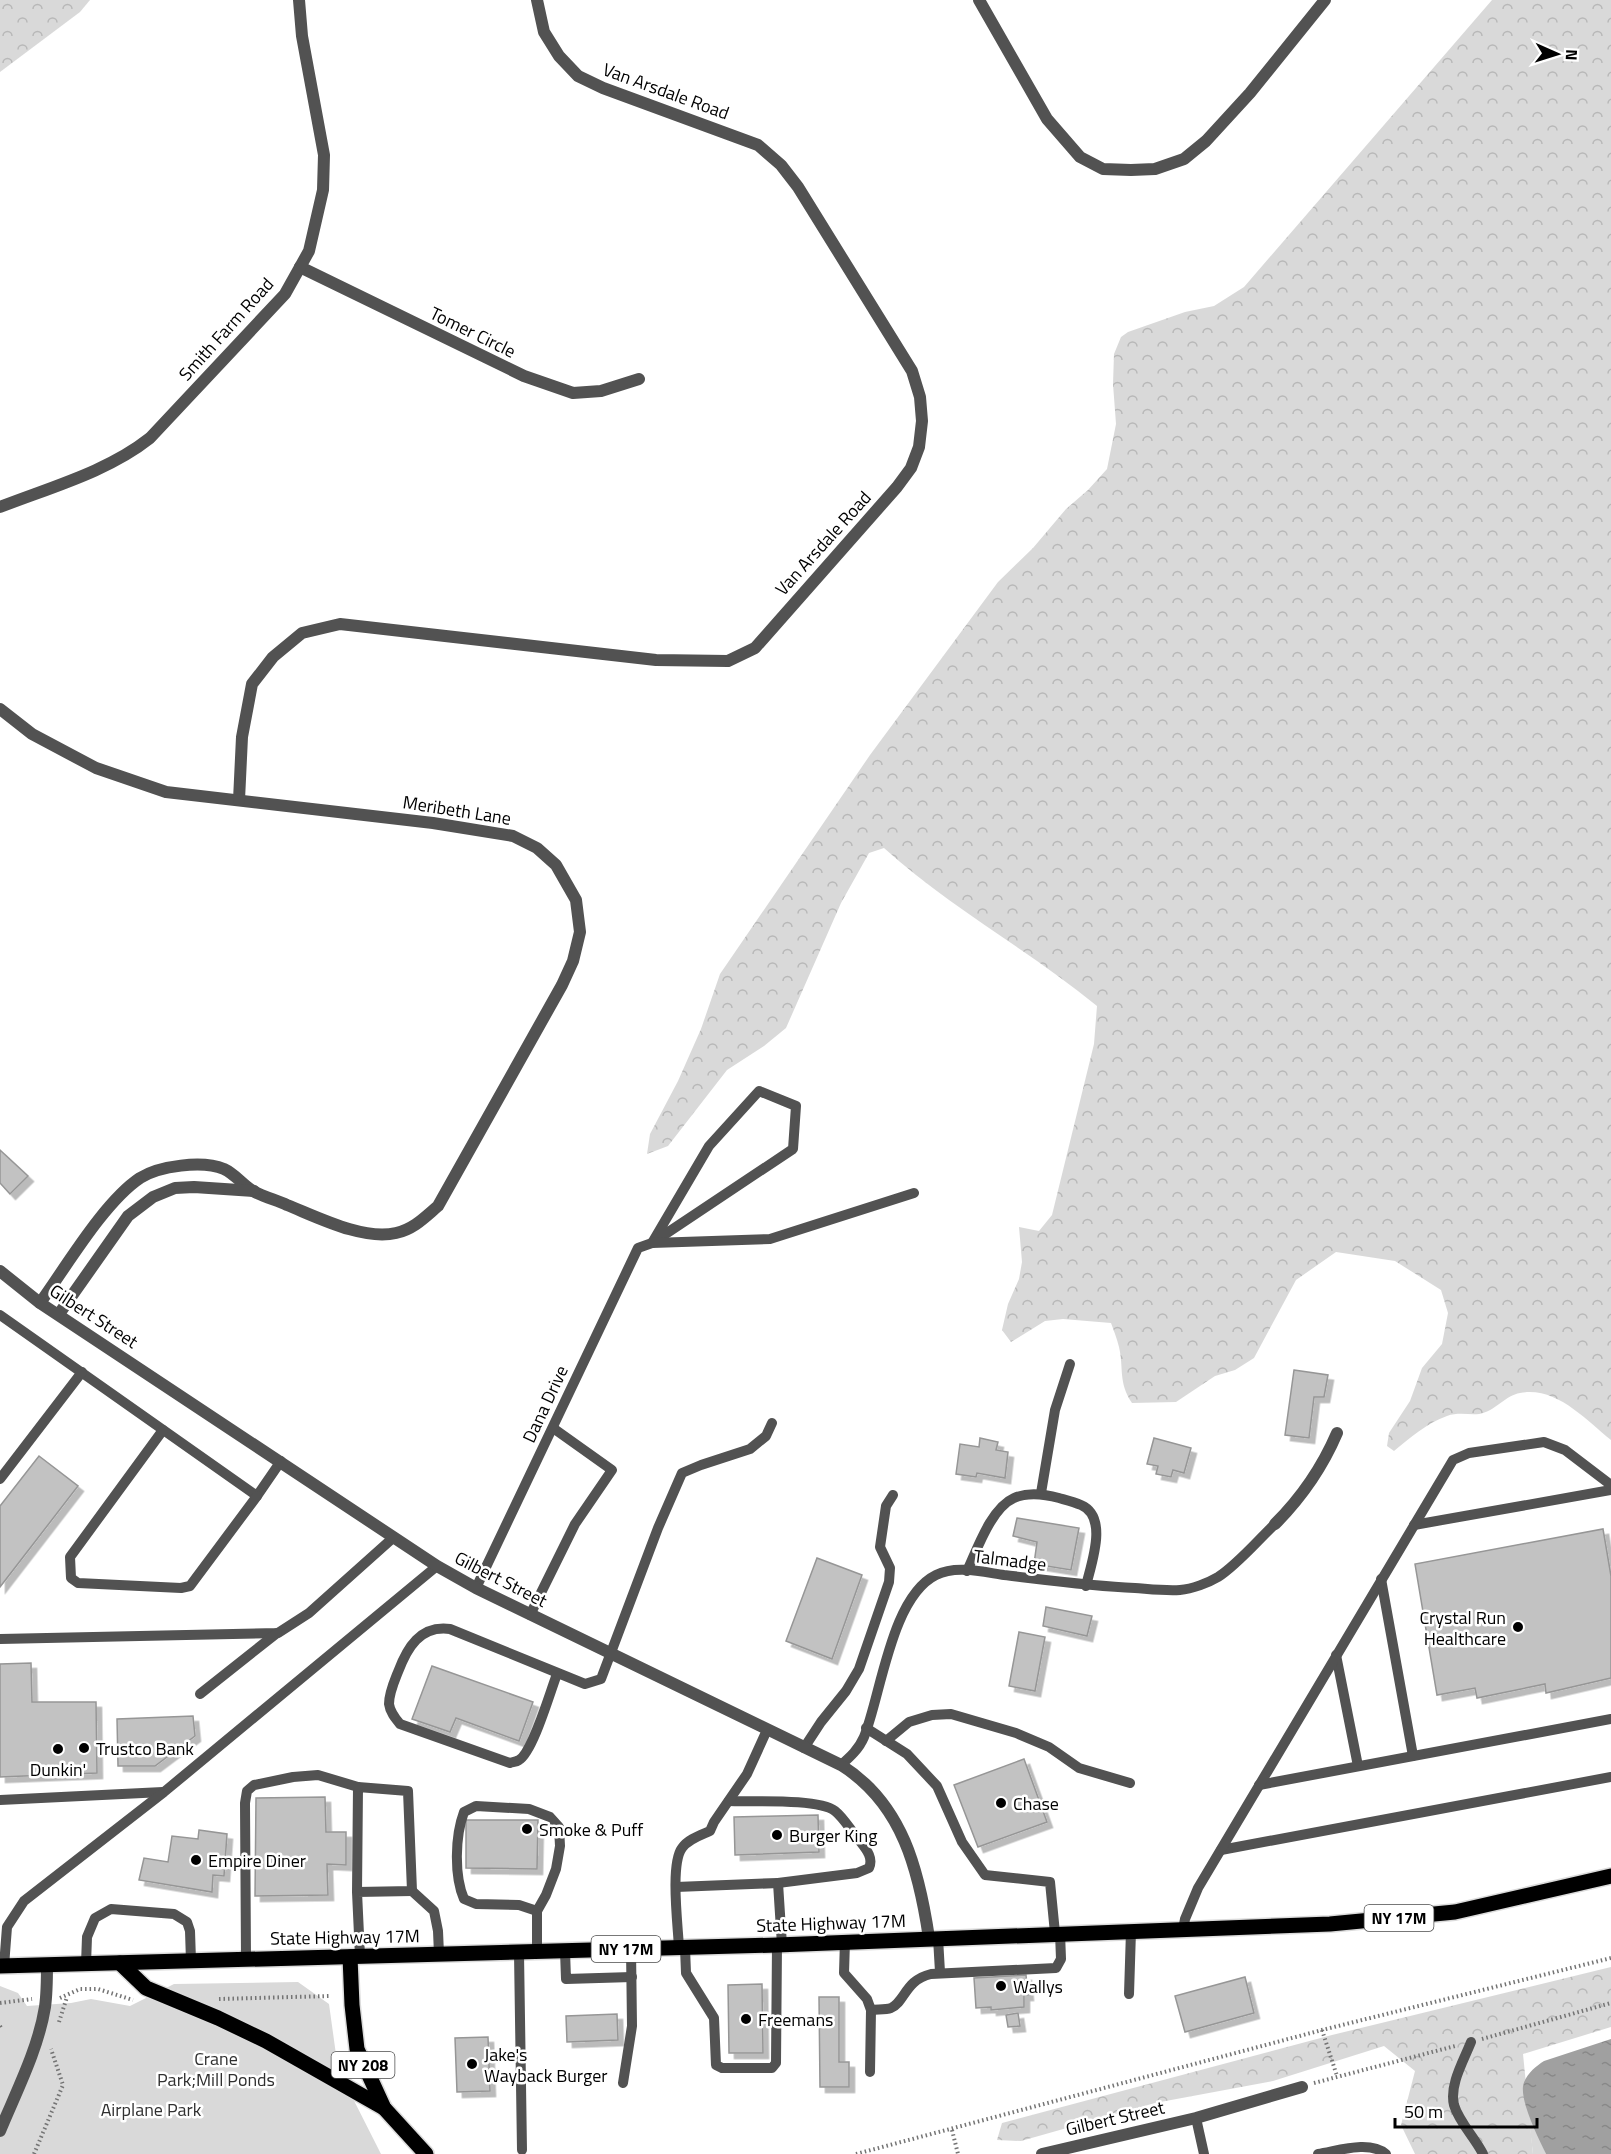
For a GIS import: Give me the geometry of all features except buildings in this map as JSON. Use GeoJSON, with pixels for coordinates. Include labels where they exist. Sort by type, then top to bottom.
{"type":"FeatureCollection","features":[{"type":"Feature","properties":{"kind":"main road","name":"State Highway 17M"},"geometry":{"type":"LineString","coordinates":[[47,1964],[779,1945],[1330,1924],[1455,1912],[1611,1876]]}},
{"type":"Feature","properties":{"kind":"main road","name":"NY 208"},"geometry":{"type":"LineString","coordinates":[[355,1957],[352,2005],[357,2049],[384,2108],[426,2154]]}},
{"type":"Feature","properties":{"kind":"main road"},"geometry":{"type":"LineString","coordinates":[[120,1963],[146,1988],[266,2041],[384,2108]]}},
{"type":"Feature","properties":{"kind":"main road","name":"NY 17M"},"geometry":{"type":"LineString","coordinates":[[2,1966],[47,1964]]}},
{"type":"Feature","properties":{"kind":"street","name":"Smith Farm Road"},"geometry":{"type":"LineString","coordinates":[[0,507],[110,464],[136,450],[150,438],[285,294],[309,251],[323,190],[324,155],[302,36],[299,0]]}},
{"type":"Feature","properties":{"kind":"street","name":"Van Arsdale Road"},"geometry":{"type":"LineString","coordinates":[[239,800],[242,737],[252,684],[273,657],[302,633],[340,624],[656,660],[728,660],[755,648],[897,487],[911,468],[919,447],[922,421],[920,397],[912,371],[798,187],[781,165],[758,145],[603,88],[578,76],[559,56],[544,32],[537,0]]}},
{"type":"Feature","properties":{"kind":"street"},"geometry":{"type":"LineString","coordinates":[[979,0],[1047,119],[1080,157],[1103,169],[1131,170],[1155,169],[1184,159],[1206,141],[1250,93],[1325,0]]}},
{"type":"Feature","properties":{"kind":"street","name":"Tomer Circle"},"geometry":{"type":"LineString","coordinates":[[300,267],[524,376],[573,393],[601,391],[639,379]]}},
{"type":"Feature","properties":{"kind":"street","name":"Meribeth Lane"},"geometry":{"type":"LineString","coordinates":[[0,709],[32,734],[96,768],[166,792],[433,823],[513,837],[537,848],[556,865],[576,900],[580,932],[573,961],[556,995],[438,1206],[417,1225],[396,1233],[374,1234],[340,1226],[254,1191],[224,1170],[207,1166],[160,1169],[141,1178],[124,1191],[104,1214],[40,1303]]}},
{"type":"Feature","properties":{"kind":"street","name":"Meribeth Lane"},"geometry":{"type":"LineString","coordinates":[[59,1314],[128,1216],[153,1197],[175,1188],[254,1191]]}},
{"type":"Feature","properties":{"kind":"street","name":"Gilbert Street"},"geometry":{"type":"LineString","coordinates":[[0,1271],[40,1303],[436,1566],[530,1615],[855,1774],[882,1801],[901,1832],[918,1878],[933,1938]]}},
{"type":"Feature","properties":{"kind":"street"},"geometry":{"type":"LineString","coordinates":[[1275,1524],[1308,1487],[1325,1459],[1337,1432]]}},
{"type":"Feature","properties":{"kind":"street"},"geometry":{"type":"LineString","coordinates":[[0,2131],[26,2067],[45,2008],[47,1964]]}},
{"type":"Feature","properties":{"kind":"street","name":"Gilbert Street"},"geometry":{"type":"LineString","coordinates":[[1042,2154],[1196,2118],[1302,2087]]}},
{"type":"Feature","properties":{"kind":"lane"},"geometry":{"type":"LineString","coordinates":[[759,1091],[796,1106],[793,1149],[652,1243],[709,1146],[759,1091]]}},
{"type":"Feature","properties":{"kind":"lane"},"geometry":{"type":"LineString","coordinates":[[652,1243],[770,1239],[914,1193]]}},
{"type":"Feature","properties":{"kind":"lane","name":"Dana Drive"},"geometry":{"type":"LineString","coordinates":[[476,1588],[638,1248],[652,1243]]}},
{"type":"Feature","properties":{"kind":"lane"},"geometry":{"type":"LineString","coordinates":[[0,1315],[257,1496]]}},
{"type":"Feature","properties":{"kind":"lane"},"geometry":{"type":"LineString","coordinates":[[1041,1493],[1055,1410],[1070,1364]]}},
{"type":"Feature","properties":{"kind":"lane"},"geometry":{"type":"LineString","coordinates":[[0,1479],[82,1372]]}},
{"type":"Feature","properties":{"kind":"lane"},"geometry":{"type":"LineString","coordinates":[[557,1674],[532,1744],[520,1760],[510,1763],[400,1724],[392,1715],[389,1704],[391,1690],[407,1648],[424,1634],[438,1628],[450,1629],[585,1684],[601,1679],[658,1528],[682,1473],[750,1449],[766,1436],[772,1423]]}},
{"type":"Feature","properties":{"kind":"lane"},"geometry":{"type":"LineString","coordinates":[[530,1615],[575,1524],[612,1470],[553,1428]]}},
{"type":"Feature","properties":{"kind":"lane"},"geometry":{"type":"LineString","coordinates":[[163,1430],[70,1557],[71,1578],[78,1583],[181,1588],[190,1586],[281,1461]]}},
{"type":"Feature","properties":{"kind":"lane"},"geometry":{"type":"LineString","coordinates":[[1183,1929],[1198,1888],[1453,1460],[1469,1453],[1544,1442],[1565,1450],[1611,1485]]}},
{"type":"Feature","properties":{"kind":"lane"},"geometry":{"type":"LineString","coordinates":[[1414,1525],[1611,1490]]}},
{"type":"Feature","properties":{"kind":"lane"},"geometry":{"type":"LineString","coordinates":[[967,1571],[995,1514],[1013,1498],[1041,1493],[1083,1505],[1091,1513],[1096,1525],[1096,1540],[1086,1586]]}},
{"type":"Feature","properties":{"kind":"lane"},"geometry":{"type":"LineString","coordinates":[[804,1748],[846,1691],[859,1669],[889,1582],[890,1568],[880,1547],[886,1506],[893,1495]]}},
{"type":"Feature","properties":{"kind":"lane","name":"Talmadge"},"geometry":{"type":"LineString","coordinates":[[841,1766],[853,1755],[863,1738],[880,1674],[902,1618],[912,1598],[924,1584],[936,1575],[951,1570],[1086,1586],[1180,1590],[1206,1583],[1227,1569],[1275,1524]]}},
{"type":"Feature","properties":{"kind":"lane"},"geometry":{"type":"LineString","coordinates":[[200,1694],[278,1633],[309,1613],[394,1537]]}},
{"type":"Feature","properties":{"kind":"lane"},"geometry":{"type":"LineString","coordinates":[[2,1966],[4,1927],[24,1900],[164,1792],[436,1566]]}},
{"type":"Feature","properties":{"kind":"lane"},"geometry":{"type":"LineString","coordinates":[[1381,1579],[1413,1756]]}},
{"type":"Feature","properties":{"kind":"lane"},"geometry":{"type":"LineString","coordinates":[[0,1639],[278,1633]]}},
{"type":"Feature","properties":{"kind":"lane"},"geometry":{"type":"LineString","coordinates":[[1336,1655],[1358,1766]]}},
{"type":"Feature","properties":{"kind":"lane"},"geometry":{"type":"LineString","coordinates":[[886,1741],[909,1722],[932,1714],[951,1714],[1016,1733],[1049,1747],[1079,1768],[1130,1783]]}},
{"type":"Feature","properties":{"kind":"lane"},"geometry":{"type":"LineString","coordinates":[[1259,1785],[1611,1719]]}},
{"type":"Feature","properties":{"kind":"lane"},"geometry":{"type":"LineString","coordinates":[[866,1728],[907,1754],[937,1786],[962,1842],[985,1875],[1050,1882],[1061,1959],[1056,1968],[940,1972],[917,1979],[894,2006],[871,2010]]}},
{"type":"Feature","properties":{"kind":"lane"},"geometry":{"type":"LineString","coordinates":[[767,1730],[747,1774],[710,1831],[693,1839],[682,1848],[675,1866],[686,1972],[714,2019],[716,2064],[722,2068],[772,2068],[776,2063],[778,1883]]}},
{"type":"Feature","properties":{"kind":"lane"},"geometry":{"type":"LineString","coordinates":[[246,1959],[244,1803],[247,1791],[254,1785],[293,1777],[318,1775],[358,1786],[408,1791],[412,1891]]}},
{"type":"Feature","properties":{"kind":"lane"},"geometry":{"type":"LineString","coordinates":[[1221,1850],[1611,1777]]}},
{"type":"Feature","properties":{"kind":"lane"},"geometry":{"type":"LineString","coordinates":[[355,1957],[358,1786]]}},
{"type":"Feature","properties":{"kind":"lane"},"geometry":{"type":"LineString","coordinates":[[0,1800],[164,1792]]}},
{"type":"Feature","properties":{"kind":"lane"},"geometry":{"type":"LineString","coordinates":[[676,1887],[778,1883],[857,1873],[869,1868],[871,1858],[864,1846],[834,1810],[818,1805],[793,1802],[729,1801]]}},
{"type":"Feature","properties":{"kind":"lane"},"geometry":{"type":"LineString","coordinates":[[537,1911],[519,1905],[476,1904],[464,1899],[458,1884],[458,1829],[464,1812],[476,1806],[529,1809],[550,1817],[559,1827],[560,1846],[556,1869],[537,1911],[537,1952]]}},
{"type":"Feature","properties":{"kind":"lane"},"geometry":{"type":"LineString","coordinates":[[357,1892],[412,1891],[434,1911],[439,1954]]}},
{"type":"Feature","properties":{"kind":"lane"},"geometry":{"type":"LineString","coordinates":[[86,1964],[87,1937],[95,1918],[111,1909],[174,1914],[187,1922],[190,1931],[190,1961]]}},
{"type":"Feature","properties":{"kind":"lane"},"geometry":{"type":"LineString","coordinates":[[1129,1994],[1131,1931]]}},
{"type":"Feature","properties":{"kind":"lane"},"geometry":{"type":"LineString","coordinates":[[933,1938],[940,1972]]}},
{"type":"Feature","properties":{"kind":"lane"},"geometry":{"type":"LineString","coordinates":[[845,1941],[844,1973],[867,1999],[871,2010],[870,2072]]}},
{"type":"Feature","properties":{"kind":"lane"},"geometry":{"type":"LineString","coordinates":[[623,2083],[632,2026],[631,1949]]}},
{"type":"Feature","properties":{"kind":"lane"},"geometry":{"type":"LineString","coordinates":[[565,1951],[566,1979],[632,1977]]}},
{"type":"Feature","properties":{"kind":"lane"},"geometry":{"type":"LineString","coordinates":[[519,1953],[522,2150]]}},
{"type":"Feature","properties":{"kind":"lane"},"geometry":{"type":"LineString","coordinates":[[1471,2042],[1455,2085],[1453,2099],[1457,2112],[1483,2154]]}},
{"type":"Feature","properties":{"kind":"lane"},"geometry":{"type":"LineString","coordinates":[[1196,2118],[1204,2154]]}},
{"type":"Feature","properties":{"kind":"lane"},"geometry":{"type":"LineString","coordinates":[[1318,2154],[1367,2147],[1381,2150],[1386,2154]]}},
{"type":"Feature","properties":{"kind":"path"},"geometry":{"type":"LineString","coordinates":[[856,2154],[1322,2030],[1611,1958]]}},
{"type":"Feature","properties":{"kind":"path"},"geometry":{"type":"LineString","coordinates":[[57,2029],[67,1997]]}},
{"type":"Feature","properties":{"kind":"path"},"geometry":{"type":"LineString","coordinates":[[1322,2030],[1337,2076]]}},
{"type":"Feature","properties":{"kind":"path"},"geometry":{"type":"LineString","coordinates":[[34,2154],[63,2085],[51,2050],[54,2039]]}},
{"type":"Feature","properties":{"kind":"path"},"geometry":{"type":"LineString","coordinates":[[952,2130],[958,2154]]}},
{"type":"Feature","properties":{"kind":"green space"},"geometry":{"type":"Polygon","coordinates":[[[0,0],[90,0],[80,12],[0,72],[0,0]]]}},
{"type":"Feature","properties":{"kind":"green space"},"geometry":{"type":"Polygon","coordinates":[[[1492,0],[1611,0],[1611,1440],[1570,1406],[1533,1392],[1515,1394],[1484,1413],[1447,1416],[1419,1431],[1394,1451],[1387,1446],[1389,1433],[1410,1401],[1422,1368],[1442,1344],[1448,1313],[1441,1290],[1395,1261],[1336,1252],[1296,1280],[1254,1358],[1235,1370],[1215,1376],[1176,1402],[1132,1403],[1125,1388],[1119,1347],[1111,1323],[1063,1319],[1045,1321],[1011,1342],[1002,1330],[1008,1304],[1019,1279],[1022,1262],[1019,1227],[1039,1231],[1052,1215],[1094,1044],[1097,1006],[1044,966],[962,910],[884,848],[869,853],[841,903],[786,1028],[764,1046],[727,1070],[668,1146],[647,1154],[650,1134],[678,1081],[701,1029],[720,974],[870,755],[998,582],[1107,469],[1116,424],[1113,384],[1114,354],[1121,337],[1128,332],[1185,312],[1214,306],[1244,287],[1492,0]]]}},
{"type":"Feature","properties":{"kind":"green space"},"geometry":{"type":"Polygon","coordinates":[[[1611,1967],[1611,2027],[1523,2054],[1533,2154],[1415,2154],[1401,2125],[1415,2071],[1384,2046],[1273,2081],[1155,2103],[1021,2141],[997,2140],[1002,2123],[1332,2035],[1611,1967]]]}},
{"type":"Feature","properties":{"kind":"green space","name":"Crane Park;Mill Ponds"},"geometry":{"type":"Polygon","coordinates":[[[298,1982],[329,2004],[338,2069],[381,2154],[0,2154],[0,1986],[18,1993],[27,2006],[71,2003],[91,1999],[130,2006],[174,1984],[298,1982]]]}},
{"type":"Feature","properties":{"kind":"green space"},"geometry":{"type":"Polygon","coordinates":[[[1528,2111],[1546,2154],[1533,2154],[1528,2111]]]}},
{"type":"Feature","properties":{"kind":"water"},"geometry":{"type":"Polygon","coordinates":[[[1611,2039],[1611,2154],[1546,2154],[1525,2102],[1523,2086],[1526,2078],[1544,2061],[1611,2039]]]}},
{"type":"Feature","properties":{"kind":"place","name":"Crystal Run Healthcare"},"geometry":{"type":"Point","coordinates":[1518,1627]}},
{"type":"Feature","properties":{"kind":"place","name":"Trustco Bank"},"geometry":{"type":"Point","coordinates":[84,1748]}},
{"type":"Feature","properties":{"kind":"place","name":"Dunkin'"},"geometry":{"type":"Point","coordinates":[58,1749]}},
{"type":"Feature","properties":{"kind":"place","name":"Chase"},"geometry":{"type":"Point","coordinates":[1001,1803]}},
{"type":"Feature","properties":{"kind":"place","name":"Smoke & Puff"},"geometry":{"type":"Point","coordinates":[527,1829]}},
{"type":"Feature","properties":{"kind":"place","name":"Burger King"},"geometry":{"type":"Point","coordinates":[777,1835]}},
{"type":"Feature","properties":{"kind":"place","name":"Empire Diner"},"geometry":{"type":"Point","coordinates":[196,1860]}},
{"type":"Feature","properties":{"kind":"place","name":"Wallys"},"geometry":{"type":"Point","coordinates":[1001,1986]}},
{"type":"Feature","properties":{"kind":"place","name":"Freemans"},"geometry":{"type":"Point","coordinates":[746,2019]}},
{"type":"Feature","properties":{"kind":"place","name":"Jake's Wayback Burger"},"geometry":{"type":"Point","coordinates":[472,2064]}},
{"type":"Feature","properties":{"kind":"park label","name":"Airplane Park"},"geometry":{"type":"Point","coordinates":[151,2109]}}]}
